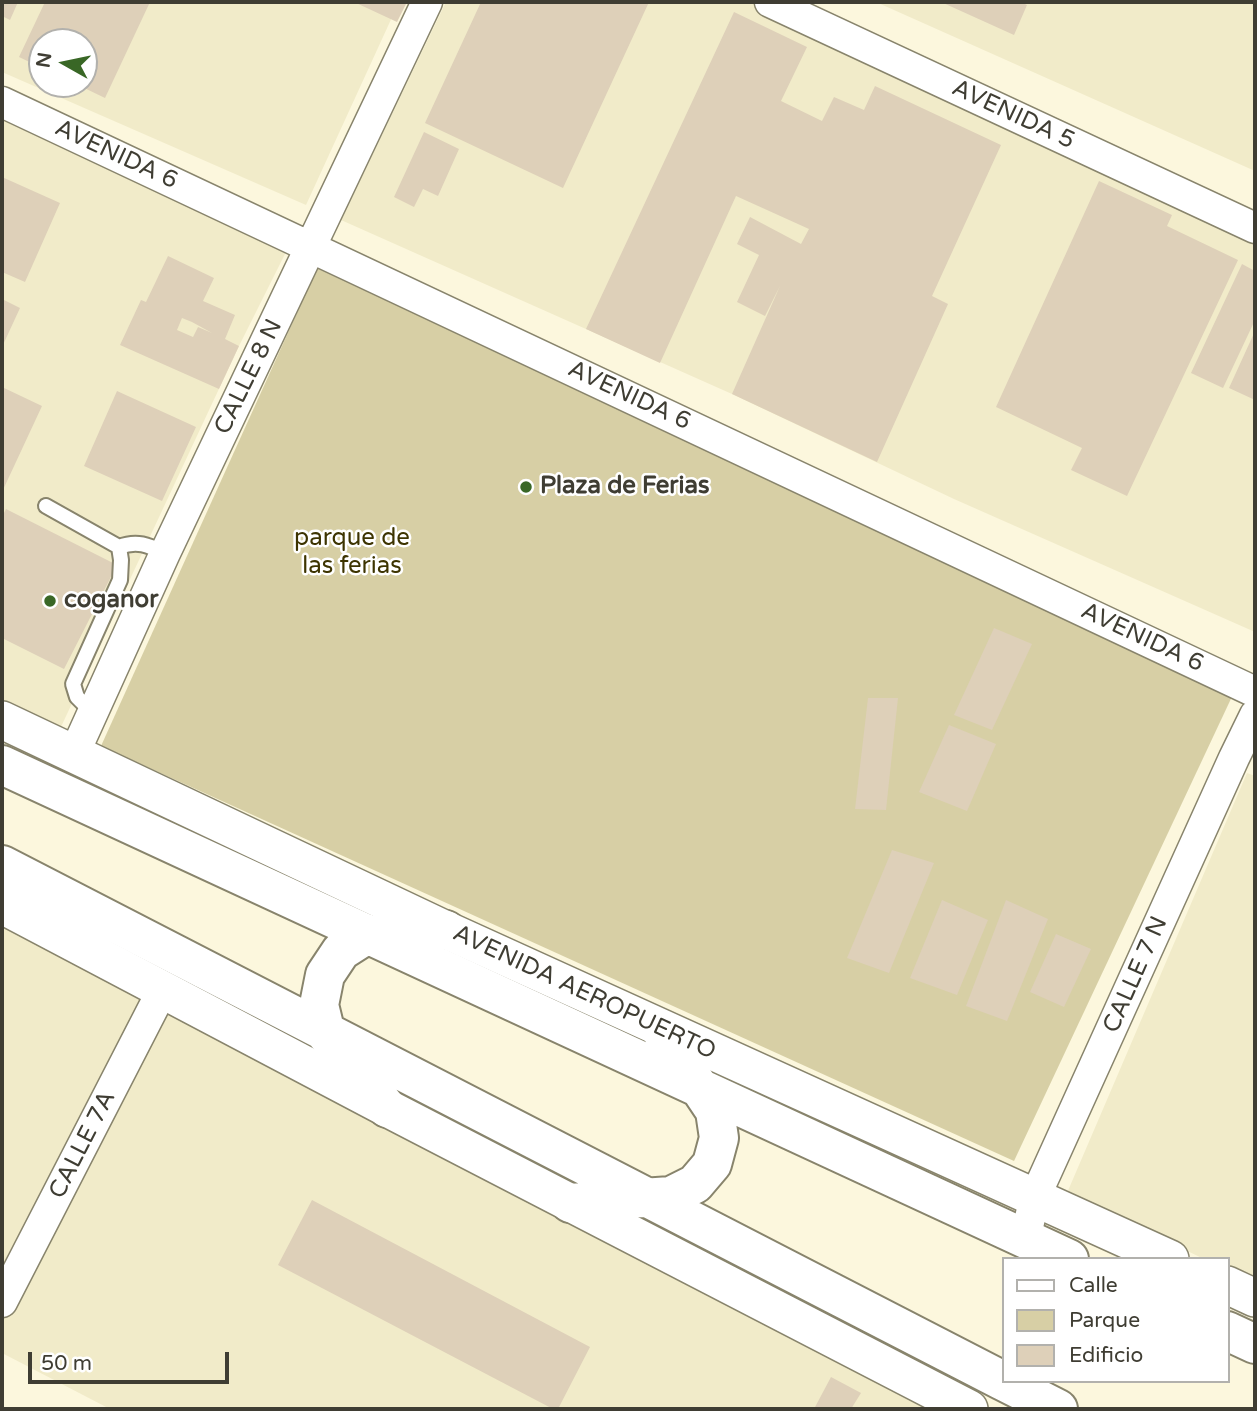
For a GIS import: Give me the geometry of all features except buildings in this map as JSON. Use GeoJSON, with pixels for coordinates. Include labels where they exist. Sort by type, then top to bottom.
{"type":"FeatureCollection","features":[{"type":"Feature","properties":{"kind":"main road","name":"AVENIDA AEROPUERTO"},"geometry":{"type":"LineString","coordinates":[[2,765],[1065,1257]]}},
{"type":"Feature","properties":{"kind":"main road"},"geometry":{"type":"LineString","coordinates":[[2,865],[996,1378]]}},
{"type":"Feature","properties":{"kind":"main road"},"geometry":{"type":"LineString","coordinates":[[387,1108],[326,1034],[319,1005],[325,975],[341,951],[366,935],[446,930]]}},
{"type":"Feature","properties":{"kind":"main road"},"geometry":{"type":"LineString","coordinates":[[570,1203],[671,1196],[695,1184],[712,1164],[719,1138],[715,1111],[660,1029]]}},
{"type":"Feature","properties":{"kind":"main road"},"geometry":{"type":"LineString","coordinates":[[1229,1332],[1255,1344]]}},
{"type":"Feature","properties":{"kind":"main road"},"geometry":{"type":"LineString","coordinates":[[1006,1383],[1058,1409]]}},
{"type":"Feature","properties":{"kind":"street","name":"CALLE 8 N"},"geometry":{"type":"LineString","coordinates":[[74,754],[165,553],[427,2]]}},
{"type":"Feature","properties":{"kind":"street","name":"AVENIDA 5"},"geometry":{"type":"LineString","coordinates":[[770,2],[1255,228]]}},
{"type":"Feature","properties":{"kind":"street","name":"AVENIDA 6"},"geometry":{"type":"LineString","coordinates":[[2,102],[1255,692]]}},
{"type":"Feature","properties":{"kind":"street","name":"CALLE 7 N"},"geometry":{"type":"LineString","coordinates":[[1025,1239],[1035,1197],[1244,763],[1255,715]]}},
{"type":"Feature","properties":{"kind":"street","name":"AVENIDA AEROPUERTO"},"geometry":{"type":"LineString","coordinates":[[2,720],[660,1029],[1166,1257]]}},
{"type":"Feature","properties":{"kind":"street"},"geometry":{"type":"LineString","coordinates":[[2,905],[969,1409]]}},
{"type":"Feature","properties":{"kind":"street","name":"CALLE 7A"},"geometry":{"type":"LineString","coordinates":[[2,1302],[163,989]]}},
{"type":"Feature","properties":{"kind":"street"},"geometry":{"type":"LineString","coordinates":[[1229,1286],[1255,1298]]}},
{"type":"Feature","properties":{"kind":"lane"},"geometry":{"type":"LineString","coordinates":[[46,506],[119,547]]}},
{"type":"Feature","properties":{"kind":"lane"},"geometry":{"type":"LineString","coordinates":[[119,547],[131,542],[146,544],[165,553]]}},
{"type":"Feature","properties":{"kind":"lane"},"geometry":{"type":"LineString","coordinates":[[93,713],[77,697],[73,684],[120,580],[119,547]]}},
{"type":"Feature","properties":{"kind":"shaded area"},"geometry":{"type":"Polygon","coordinates":[[[2,2],[399,2],[306,205],[61,98],[98,98],[98,28],[28,28],[28,83],[2,72],[2,2]]]}},
{"type":"Feature","properties":{"kind":"shaded area"},"geometry":{"type":"Polygon","coordinates":[[[446,2],[757,2],[1255,220],[1255,632],[954,499],[732,394],[341,220],[446,2]]]}},
{"type":"Feature","properties":{"kind":"shaded area"},"geometry":{"type":"Polygon","coordinates":[[[876,2],[1255,2],[1255,171],[876,2]]]}},
{"type":"Feature","properties":{"kind":"shaded area"},"geometry":{"type":"Polygon","coordinates":[[[2,108],[293,238],[239,346],[60,729],[2,702],[2,108]]]}},
{"type":"Feature","properties":{"kind":"shaded area"},"geometry":{"type":"Polygon","coordinates":[[[1247,773],[1255,776],[1255,1283],[1229,1271],[1229,1257],[1200,1257],[1067,1193],[1247,773]]]}},
{"type":"Feature","properties":{"kind":"shaded area"},"geometry":{"type":"Polygon","coordinates":[[[2,926],[940,1409],[110,1409],[2,1353],[2,926]]]}},
{"type":"Feature","properties":{"kind":"green space","name":"parque de las ferias"},"geometry":{"type":"Polygon","coordinates":[[[325,251],[1244,671],[1014,1161],[101,746],[325,251]]]}},
{"type":"Feature","properties":{"kind":"place","name":"Plaza de Ferias"},"geometry":{"type":"Point","coordinates":[526,487]}},
{"type":"Feature","properties":{"kind":"place","name":"coganor"},"geometry":{"type":"Point","coordinates":[50,601]}}]}
